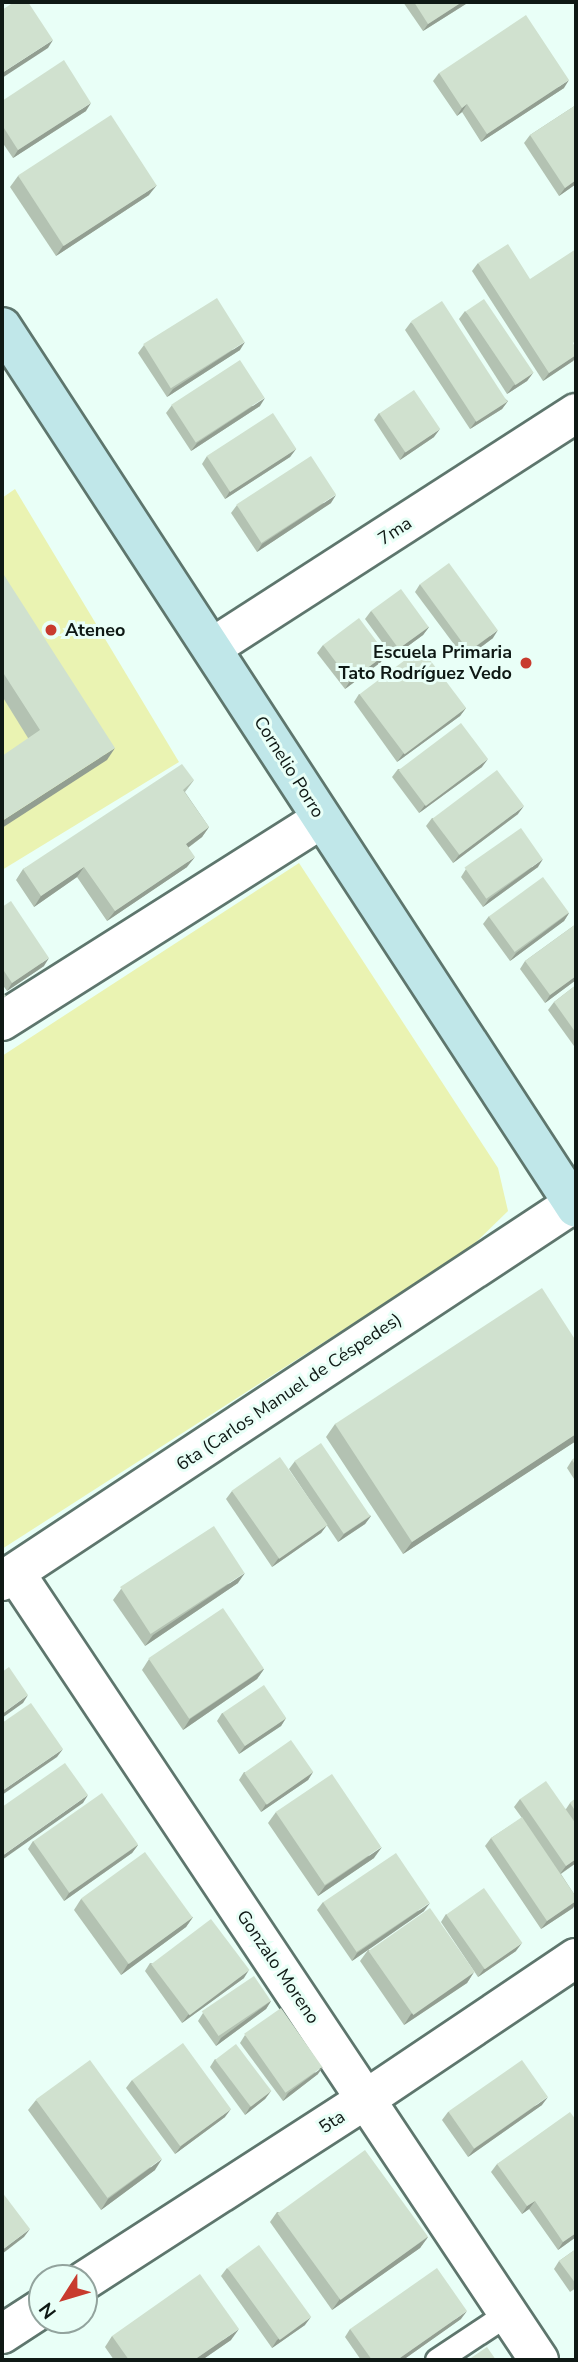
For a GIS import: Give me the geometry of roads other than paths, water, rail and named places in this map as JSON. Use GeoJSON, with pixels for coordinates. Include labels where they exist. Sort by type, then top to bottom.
{"type":"FeatureCollection","features":[{"type":"Feature","properties":{"kind":"street","name":"Cornelio Porro"},"geometry":{"type":"LineString","coordinates":[[2,327],[575,1204]]}},
{"type":"Feature","properties":{"kind":"street","name":"7ma"},"geometry":{"type":"LineString","coordinates":[[213,647],[576,413]]}},
{"type":"Feature","properties":{"kind":"street"},"geometry":{"type":"LineString","coordinates":[[2,1021],[322,819]]}},
{"type":"Feature","properties":{"kind":"street","name":"6ta (Carlos Manuel de Céspedes)"},"geometry":{"type":"LineString","coordinates":[[9,1577],[575,1204]]}},
{"type":"Feature","properties":{"kind":"street","name":"Gonzalo Moreno"},"geometry":{"type":"LineString","coordinates":[[9,1577],[366,2099],[539,2360]]}},
{"type":"Feature","properties":{"kind":"street","name":"5ta"},"geometry":{"type":"LineString","coordinates":[[98,2272],[366,2099],[576,1958]]}},
{"type":"Feature","properties":{"kind":"street"},"geometry":{"type":"LineString","coordinates":[[2,2334],[28,2317]]}},
{"type":"Feature","properties":{"kind":"lane"},"geometry":{"type":"LineString","coordinates":[[437,2360],[508,2313]]}},
{"type":"Feature","properties":{"kind":"place","name":"Ateneo"},"geometry":{"type":"Point","coordinates":[51,630]}},
{"type":"Feature","properties":{"kind":"place","name":"Escuela Primaria Tato Rodríguez Vedo"},"geometry":{"type":"Point","coordinates":[526,663]}}]}
